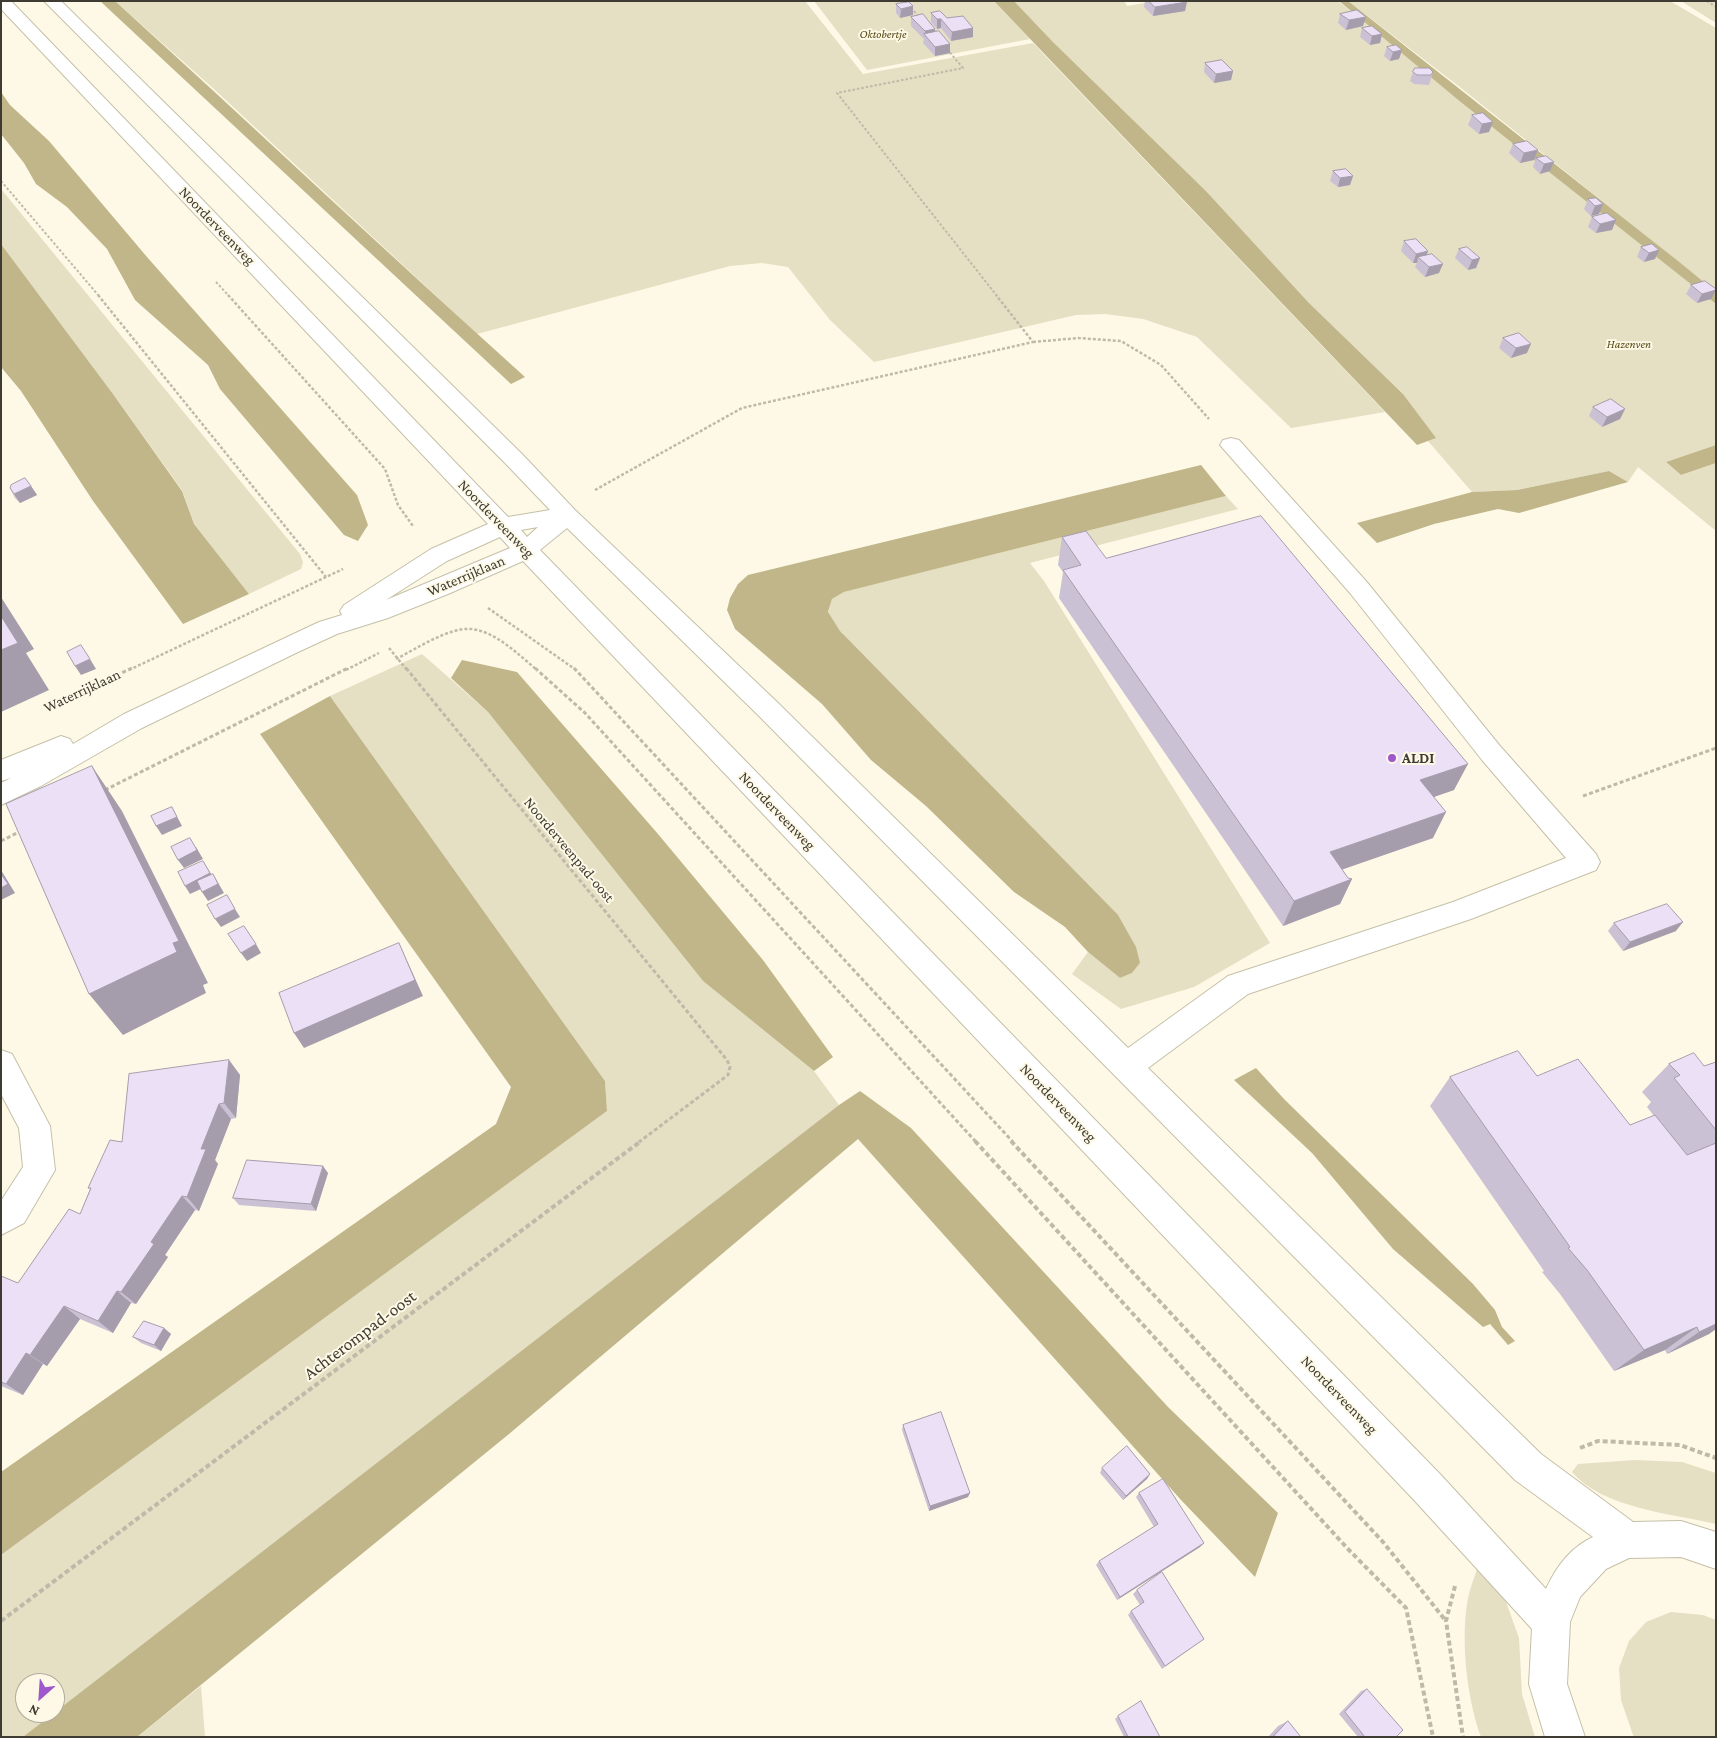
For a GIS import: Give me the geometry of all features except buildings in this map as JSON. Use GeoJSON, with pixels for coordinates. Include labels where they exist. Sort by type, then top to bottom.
{"type":"FeatureCollection","features":[{"type":"Feature","properties":{"kind":"street","name":"Noorderveenweg"},"geometry":{"type":"LineString","coordinates":[[2,1],[526,550],[1421,1480],[1551,1622]]}},
{"type":"Feature","properties":{"kind":"street"},"geometry":{"type":"LineString","coordinates":[[52,1],[514,459],[567,515],[774,715],[1528,1467],[1628,1540]]}},
{"type":"Feature","properties":{"kind":"street"},"geometry":{"type":"LineString","coordinates":[[1126,1066],[1238,985],[1461,911],[1586,862],[1491,752],[1358,587],[1231,445]]}},
{"type":"Feature","properties":{"kind":"street","name":"Waterrijklaan"},"geometry":{"type":"LineString","coordinates":[[328,628],[365,601],[439,555],[503,526],[567,515]]}},
{"type":"Feature","properties":{"kind":"street","name":"Waterrijklaan"},"geometry":{"type":"LineString","coordinates":[[1,795],[133,720],[289,646],[328,628],[380,612],[440,588],[526,550],[567,515]]}},
{"type":"Feature","properties":{"kind":"street","name":"Waterrijklaan"},"geometry":{"type":"LineString","coordinates":[[1,772],[43,752],[133,720]]}},
{"type":"Feature","properties":{"kind":"street"},"geometry":{"type":"LineString","coordinates":[[1,1063],[34,1126],[39,1170],[14,1212],[1,1220]]}},
{"type":"Feature","properties":{"kind":"street"},"geometry":{"type":"LineString","coordinates":[[1565,1737],[1548,1684],[1551,1622],[1567,1584],[1593,1556],[1628,1540],[1681,1539],[1716,1551]]}},
{"type":"Feature","properties":{"kind":"path"},"geometry":{"type":"LineString","coordinates":[[905,1],[924,22]]}},
{"type":"Feature","properties":{"kind":"path"},"geometry":{"type":"LineString","coordinates":[[1707,1],[1716,6]]}},
{"type":"Feature","properties":{"kind":"path"},"geometry":{"type":"LineString","coordinates":[[942,44],[963,68],[837,93],[1034,342]]}},
{"type":"Feature","properties":{"kind":"path","name":"Waterrijklaan"},"geometry":{"type":"LineString","coordinates":[[1,181],[67,257],[326,577],[45,709]]}},
{"type":"Feature","properties":{"kind":"path"},"geometry":{"type":"LineString","coordinates":[[213,278],[385,469],[398,505],[413,526]]}},
{"type":"Feature","properties":{"kind":"path"},"geometry":{"type":"LineString","coordinates":[[567,515],[585,496],[742,408],[1034,342],[1078,338],[1121,341],[1161,365],[1231,445]]}},
{"type":"Feature","properties":{"kind":"path"},"geometry":{"type":"LineString","coordinates":[[484,605],[576,670],[1383,1542],[1446,1622]]}},
{"type":"Feature","properties":{"kind":"path"},"geometry":{"type":"LineString","coordinates":[[396,659],[460,630],[473,628],[484,631],[501,641],[585,713],[1348,1549],[1406,1608],[1432,1737]]}},
{"type":"Feature","properties":{"kind":"path","name":"Noorderveenpad-oost"},"geometry":{"type":"LineString","coordinates":[[97,794],[389,648],[396,659],[727,1060],[730,1068]]}},
{"type":"Feature","properties":{"kind":"path"},"geometry":{"type":"LineString","coordinates":[[1542,811],[1716,748]]}},
{"type":"Feature","properties":{"kind":"path"},"geometry":{"type":"LineString","coordinates":[[1,841],[28,828]]}},
{"type":"Feature","properties":{"kind":"path","name":"Achterompad-oost"},"geometry":{"type":"LineString","coordinates":[[1,1621],[722,1082],[728,1075],[730,1068]]}},
{"type":"Feature","properties":{"kind":"green space"},"geometry":{"type":"Polygon","coordinates":[[[115,1],[805,1],[863,74],[1033,43],[1385,412],[1291,428],[1197,337],[1143,319],[1105,314],[1076,315],[874,362],[830,320],[788,267],[762,263],[730,266],[477,334],[215,90],[115,1]]]}},
{"type":"Feature","properties":{"kind":"green space","name":"Oktobertje"},"geometry":{"type":"Polygon","coordinates":[[[814,1],[994,1],[1030,39],[867,70],[814,1]]]}},
{"type":"Feature","properties":{"kind":"green space","name":"Hazenven"},"geometry":{"type":"Polygon","coordinates":[[[1014,1],[1124,1],[1127,6],[1156,1],[1338,1],[1716,304],[1716,445],[1666,462],[1681,475],[1716,463],[1716,531],[1638,467],[1628,482],[1609,471],[1517,490],[1472,492],[1428,441],[1435,438],[1403,394],[1309,303],[1206,191],[1053,42],[1014,1]]]}},
{"type":"Feature","properties":{"kind":"green space"},"geometry":{"type":"Polygon","coordinates":[[[1348,1],[1670,1],[1716,28],[1716,292],[1461,88],[1348,1]]]}},
{"type":"Feature","properties":{"kind":"green space"},"geometry":{"type":"Polygon","coordinates":[[[1681,1],[1716,1],[1716,23],[1681,1]]]}},
{"type":"Feature","properties":{"kind":"green space"},"geometry":{"type":"Polygon","coordinates":[[[1,189],[300,554],[303,562],[301,569],[249,594],[194,524],[182,490],[1,244],[1,189]]]}},
{"type":"Feature","properties":{"kind":"green space"},"geometry":{"type":"Polygon","coordinates":[[[1226,496],[1238,509],[1030,563],[1044,581],[1270,943],[1194,987],[1121,1009],[1072,974],[1088,952],[1120,978],[1132,973],[1140,963],[840,631],[828,613],[832,599],[844,592],[1226,496]]]}},
{"type":"Feature","properties":{"kind":"green space"},"geometry":{"type":"Polygon","coordinates":[[[422,654],[488,712],[703,981],[814,1071],[839,1105],[65,1711],[65,1673],[15,1673],[15,1723],[50,1723],[32,1737],[1,1737],[1,1555],[607,1111],[605,1081],[330,696],[422,654]]]}},
{"type":"Feature","properties":{"kind":"green space"},"geometry":{"type":"Polygon","coordinates":[[[1635,1460],[1682,1462],[1716,1473],[1716,1524],[1659,1513],[1619,1502],[1585,1484],[1572,1472],[1578,1464],[1635,1460]]]}},
{"type":"Feature","properties":{"kind":"green space"},"geometry":{"type":"Polygon","coordinates":[[[1479,1563],[1506,1602],[1519,1638],[1522,1694],[1535,1737],[1481,1737],[1476,1722],[1466,1671],[1465,1619],[1468,1599],[1479,1563]]]}},
{"type":"Feature","properties":{"kind":"green space"},"geometry":{"type":"Polygon","coordinates":[[[1671,1612],[1703,1615],[1716,1620],[1716,1737],[1634,1737],[1633,1735],[1621,1700],[1619,1668],[1629,1641],[1646,1622],[1671,1612]]]}},
{"type":"Feature","properties":{"kind":"green space"},"geometry":{"type":"Polygon","coordinates":[[[201,1686],[205,1737],[137,1737],[201,1686]]]}},
{"type":"Feature","properties":{"kind":"shaded area"},"geometry":{"type":"Polygon","coordinates":[[[100,1],[115,1],[525,377],[511,384],[100,1]]]}},
{"type":"Feature","properties":{"kind":"shaded area"},"geometry":{"type":"Polygon","coordinates":[[[994,1],[1014,1],[1053,42],[1206,191],[1309,303],[1403,394],[1436,438],[1417,445],[994,1]]]}},
{"type":"Feature","properties":{"kind":"shaded area"},"geometry":{"type":"Polygon","coordinates":[[[1339,1],[1348,1],[1678,261],[1716,292],[1716,304],[1462,103],[1339,1]]]}},
{"type":"Feature","properties":{"kind":"shaded area"},"geometry":{"type":"Polygon","coordinates":[[[1,92],[10,105],[49,141],[147,257],[357,495],[368,525],[358,541],[344,535],[220,389],[208,365],[135,300],[107,249],[67,207],[36,184],[24,163],[1,134],[1,92]]]}},
{"type":"Feature","properties":{"kind":"shaded area"},"geometry":{"type":"Polygon","coordinates":[[[1,244],[113,394],[182,491],[194,524],[249,594],[183,624],[93,501],[21,391],[1,367],[1,244]]]}},
{"type":"Feature","properties":{"kind":"shaded area"},"geometry":{"type":"Polygon","coordinates":[[[1716,445],[1716,463],[1681,475],[1666,462],[1716,445]]]}},
{"type":"Feature","properties":{"kind":"shaded area"},"geometry":{"type":"Polygon","coordinates":[[[1201,465],[1226,496],[844,592],[832,599],[828,612],[840,631],[1118,915],[1136,947],[1140,963],[1132,973],[1120,978],[1088,952],[1065,927],[1014,892],[926,806],[871,760],[822,704],[735,629],[727,610],[730,598],[738,584],[748,575],[1201,465]]]}},
{"type":"Feature","properties":{"kind":"shaded area"},"geometry":{"type":"Polygon","coordinates":[[[1609,471],[1628,482],[1519,513],[1498,509],[1434,524],[1377,543],[1357,523],[1472,492],[1517,490],[1609,471]]]}},
{"type":"Feature","properties":{"kind":"shaded area"},"geometry":{"type":"Polygon","coordinates":[[[462,660],[517,672],[658,834],[763,960],[833,1057],[814,1071],[703,981],[488,712],[451,678],[462,660]]]}},
{"type":"Feature","properties":{"kind":"shaded area"},"geometry":{"type":"Polygon","coordinates":[[[330,696],[605,1081],[607,1111],[1,1555],[1,1472],[496,1124],[511,1087],[260,734],[330,696]]]}},
{"type":"Feature","properties":{"kind":"shaded area"},"geometry":{"type":"Polygon","coordinates":[[[1256,1068],[1284,1099],[1473,1284],[1495,1310],[1502,1327],[1515,1341],[1508,1345],[1490,1324],[1483,1327],[1393,1249],[1312,1153],[1234,1080],[1256,1068]]]}},
{"type":"Feature","properties":{"kind":"shaded area"},"geometry":{"type":"Polygon","coordinates":[[[860,1091],[911,1128],[1168,1407],[1278,1513],[1255,1577],[1181,1500],[858,1139],[509,1434],[137,1737],[23,1737],[41,1723],[65,1723],[65,1704],[839,1105],[860,1091]]]}},
{"type":"Feature","properties":{"kind":"place","name":"ALDI"},"geometry":{"type":"Point","coordinates":[1392,758]}}]}
